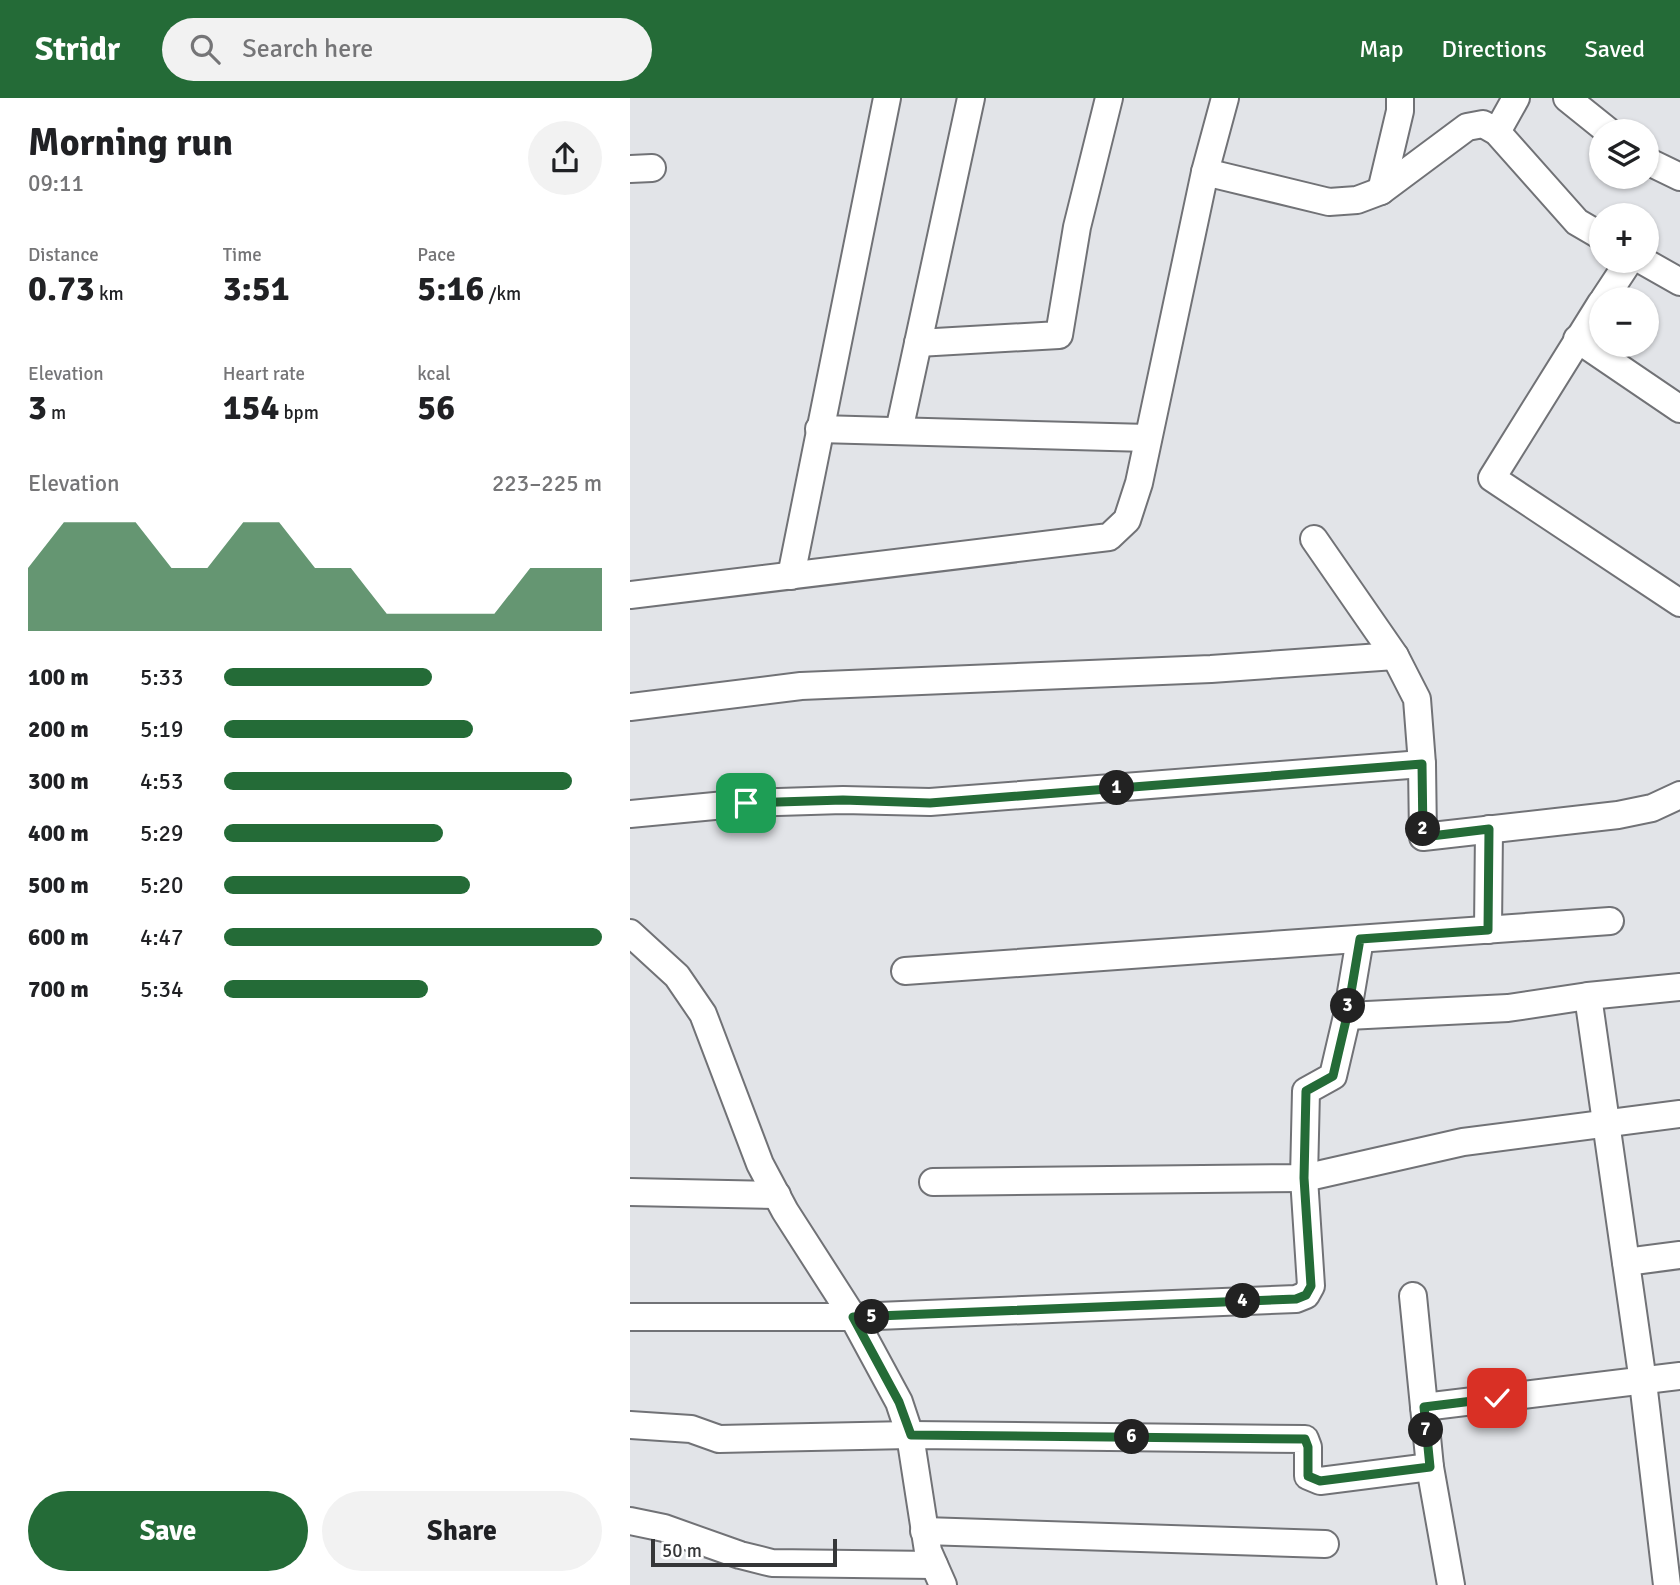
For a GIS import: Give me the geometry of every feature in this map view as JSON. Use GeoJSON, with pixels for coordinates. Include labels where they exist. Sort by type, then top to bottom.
{"type":"FeatureCollection","features":[{"type":"Feature","properties":{"kind":"street"},"geometry":{"type":"LineString","coordinates":[[791,576],[887,98]]}},
{"type":"Feature","properties":{"kind":"street"},"geometry":{"type":"LineString","coordinates":[[899,432],[971,98]]}},
{"type":"Feature","properties":{"kind":"street"},"geometry":{"type":"LineString","coordinates":[[918,343],[1059,335],[1077,227],[1109,98]]}},
{"type":"Feature","properties":{"kind":"street"},"geometry":{"type":"LineString","coordinates":[[630,595],[1109,537],[1127,520],[1139,483],[1205,172],[1225,98]]}},
{"type":"Feature","properties":{"kind":"street"},"geometry":{"type":"LineString","coordinates":[[1381,191],[1401,98]]}},
{"type":"Feature","properties":{"kind":"street"},"geometry":{"type":"LineString","coordinates":[[1497,132],[1516,98]]}},
{"type":"Feature","properties":{"kind":"street"},"geometry":{"type":"LineString","coordinates":[[1567,98],[1593,119]]}},
{"type":"Feature","properties":{"kind":"street"},"geometry":{"type":"LineString","coordinates":[[1205,172],[1329,202],[1357,200],[1381,191],[1467,127],[1483,124],[1497,132],[1577,222],[1589,229]]}},
{"type":"Feature","properties":{"kind":"street"},"geometry":{"type":"LineString","coordinates":[[1659,167],[1680,177]]}},
{"type":"Feature","properties":{"kind":"street"},"geometry":{"type":"LineString","coordinates":[[1659,270],[1680,282]]}},
{"type":"Feature","properties":{"kind":"street"},"geometry":{"type":"LineString","coordinates":[[1589,321],[1492,478],[1680,603]]}},
{"type":"Feature","properties":{"kind":"street"},"geometry":{"type":"LineString","coordinates":[[1577,339],[1680,409]]}},
{"type":"Feature","properties":{"kind":"street"},"geometry":{"type":"LineString","coordinates":[[819,429],[1148,438]]}},
{"type":"Feature","properties":{"kind":"street"},"geometry":{"type":"LineString","coordinates":[[1314,539],[1395,656],[1417,699],[1422,764],[1423,837],[1618,815],[1652,808],[1680,795]]}},
{"type":"Feature","properties":{"kind":"street"},"geometry":{"type":"LineString","coordinates":[[630,707],[801,686],[1198,669],[1395,656]]}},
{"type":"Feature","properties":{"kind":"street"},"geometry":{"type":"LineString","coordinates":[[630,814],[746,803],[843,800],[930,803],[1422,764]]}},
{"type":"Feature","properties":{"kind":"street"},"geometry":{"type":"LineString","coordinates":[[1488,930],[1489,829]]}},
{"type":"Feature","properties":{"kind":"street"},"geometry":{"type":"LineString","coordinates":[[905,971],[1610,921]]}},
{"type":"Feature","properties":{"kind":"street"},"geometry":{"type":"LineString","coordinates":[[630,933],[677,976],[703,1014],[760,1164],[853,1317],[899,1402],[911,1435],[924,1531],[939,1575],[772,1563],[740,1555],[664,1528],[630,1521]]}},
{"type":"Feature","properties":{"kind":"street"},"geometry":{"type":"LineString","coordinates":[[630,1317],[853,1317],[1296,1299],[1306,1295],[1311,1286],[1304,1178],[1306,1091],[1333,1076],[1347,1016],[1360,939]]}},
{"type":"Feature","properties":{"kind":"street"},"geometry":{"type":"LineString","coordinates":[[1347,1016],[1508,1008],[1587,996],[1680,987]]}},
{"type":"Feature","properties":{"kind":"street"},"geometry":{"type":"LineString","coordinates":[[1587,996],[1643,1382],[1667,1585]]}},
{"type":"Feature","properties":{"kind":"street"},"geometry":{"type":"LineString","coordinates":[[933,1182],[1304,1178],[1463,1142],[1680,1114]]}},
{"type":"Feature","properties":{"kind":"street"},"geometry":{"type":"LineString","coordinates":[[630,1192],[777,1195]]}},
{"type":"Feature","properties":{"kind":"street"},"geometry":{"type":"LineString","coordinates":[[1626,1262],[1680,1255]]}},
{"type":"Feature","properties":{"kind":"street"},"geometry":{"type":"LineString","coordinates":[[1413,1296],[1430,1467],[1451,1585]]}},
{"type":"Feature","properties":{"kind":"street"},"geometry":{"type":"LineString","coordinates":[[1424,1407],[1680,1376]]}},
{"type":"Feature","properties":{"kind":"street"},"geometry":{"type":"LineString","coordinates":[[630,1425],[691,1429],[719,1439],[911,1435],[1305,1439],[1308,1447],[1308,1476],[1320,1481],[1430,1467]]}},
{"type":"Feature","properties":{"kind":"street"},"geometry":{"type":"LineString","coordinates":[[924,1531],[1325,1544]]}},
{"type":"Feature","properties":{"kind":"route"},"geometry":{"type":"LineString","coordinates":[[746,803],[843,800],[930,803],[1422,764],[1423,837],[1489,829],[1488,930],[1360,939],[1347,1016],[1333,1076],[1306,1091],[1304,1178],[1311,1286],[1306,1295],[1296,1299],[853,1317],[899,1402],[911,1435],[1305,1439],[1308,1447],[1308,1476],[1320,1481],[1430,1467],[1424,1407],[1497,1398]]}}]}
